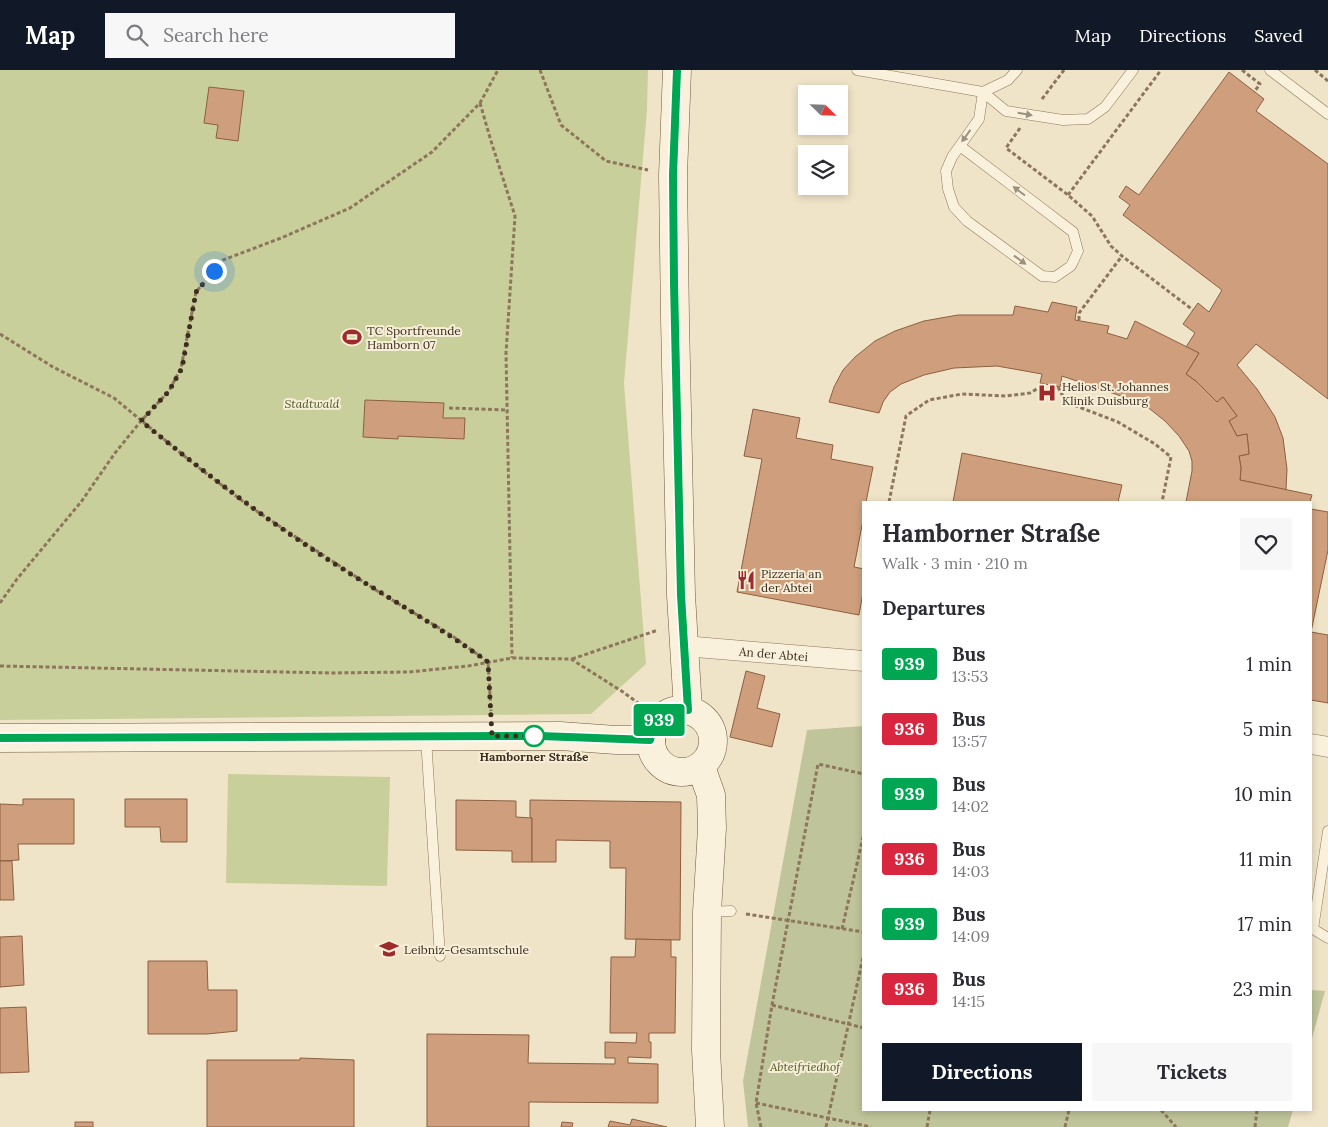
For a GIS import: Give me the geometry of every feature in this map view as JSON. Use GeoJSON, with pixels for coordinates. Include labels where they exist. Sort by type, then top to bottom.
{"type":"FeatureCollection","features":[{"type":"Feature","properties":{"kind":"street"},"geometry":{"type":"LineString","coordinates":[[677,70],[673,175],[681,595],[688,710]]}},
{"type":"Feature","properties":{"kind":"street","name":"An der Abtei"},"geometry":{"type":"LineString","coordinates":[[684,634],[862,661]]}},
{"type":"Feature","properties":{"kind":"street"},"geometry":{"type":"LineString","coordinates":[[0,738],[560,736],[616,740],[655,729],[673,711],[688,710],[704,718],[713,734],[713,746],[709,758],[701,767],[685,773],[667,769],[655,757],[655,729]]}},
{"type":"Feature","properties":{"kind":"street"},"geometry":{"type":"LineString","coordinates":[[1312,744],[1328,747]]}},
{"type":"Feature","properties":{"kind":"street"},"geometry":{"type":"LineString","coordinates":[[701,767],[710,795],[719,912],[706,1050],[710,1127]]}},
{"type":"Feature","properties":{"kind":"lane"},"geometry":{"type":"LineString","coordinates":[[857,70],[983,92],[1006,111],[1063,120],[1088,119],[1105,107],[1133,70]]}},
{"type":"Feature","properties":{"kind":"lane"},"geometry":{"type":"LineString","coordinates":[[983,92],[1008,80],[1017,70]]}},
{"type":"Feature","properties":{"kind":"lane"},"geometry":{"type":"LineString","coordinates":[[1270,70],[1328,114]]}},
{"type":"Feature","properties":{"kind":"lane"},"geometry":{"type":"LineString","coordinates":[[960,146],[1073,232],[1078,250],[1070,266],[1055,277],[1042,276],[967,221],[954,207],[948,189],[946,171],[952,156],[979,119],[983,92]]}},
{"type":"Feature","properties":{"kind":"lane"},"geometry":{"type":"LineString","coordinates":[[426,737],[440,956]]}},
{"type":"Feature","properties":{"kind":"lane"},"geometry":{"type":"LineString","coordinates":[[1328,830],[1313,929],[1328,938]]}},
{"type":"Feature","properties":{"kind":"path"},"geometry":{"type":"LineString","coordinates":[[0,603],[17,579],[81,502],[115,453],[169,391],[182,368],[196,292],[223,260],[281,238],[350,208],[432,152],[480,103],[498,70]]}},
{"type":"Feature","properties":{"kind":"path"},"geometry":{"type":"LineString","coordinates":[[540,70],[560,125],[606,161],[673,175]]}},
{"type":"Feature","properties":{"kind":"path"},"geometry":{"type":"LineString","coordinates":[[1064,70],[1006,148],[1068,195],[1092,216],[1111,246],[1122,256],[1193,310]]}},
{"type":"Feature","properties":{"kind":"path"},"geometry":{"type":"LineString","coordinates":[[1068,195],[1161,70]]}},
{"type":"Feature","properties":{"kind":"path"},"geometry":{"type":"LineString","coordinates":[[1242,70],[1260,84],[1254,92]]}},
{"type":"Feature","properties":{"kind":"path"},"geometry":{"type":"LineString","coordinates":[[1315,70],[1328,81]]}},
{"type":"Feature","properties":{"kind":"path"},"geometry":{"type":"LineString","coordinates":[[480,103],[515,216],[506,353],[512,658]]}},
{"type":"Feature","properties":{"kind":"path"},"geometry":{"type":"LineString","coordinates":[[1078,320],[1080,313],[1122,256]]}},
{"type":"Feature","properties":{"kind":"path"},"geometry":{"type":"LineString","coordinates":[[0,334],[53,367],[114,398],[249,506],[382,594],[451,635],[488,662]]}},
{"type":"Feature","properties":{"kind":"path"},"geometry":{"type":"LineString","coordinates":[[888,501],[906,416],[929,400],[962,394],[1006,396],[1030,393],[1045,384]]}},
{"type":"Feature","properties":{"kind":"path"},"geometry":{"type":"LineString","coordinates":[[1058,387],[1066,402],[1118,422],[1171,457],[1162,501]]}},
{"type":"Feature","properties":{"kind":"path"},"geometry":{"type":"LineString","coordinates":[[449,408],[507,410]]}},
{"type":"Feature","properties":{"kind":"path"},"geometry":{"type":"LineString","coordinates":[[0,666],[331,673],[400,672],[468,666],[512,658],[571,660],[684,634]]}},
{"type":"Feature","properties":{"kind":"path"},"geometry":{"type":"LineString","coordinates":[[571,660],[623,692],[655,729]]}},
{"type":"Feature","properties":{"kind":"path"},"geometry":{"type":"LineString","coordinates":[[488,662],[492,736]]}},
{"type":"Feature","properties":{"kind":"path"},"geometry":{"type":"LineString","coordinates":[[761,1127],[756,1103],[772,1005],[818,764],[862,774]]}},
{"type":"Feature","properties":{"kind":"path"},"geometry":{"type":"LineString","coordinates":[[842,929],[862,842]]}},
{"type":"Feature","properties":{"kind":"path"},"geometry":{"type":"LineString","coordinates":[[719,912],[862,932]]}},
{"type":"Feature","properties":{"kind":"path"},"geometry":{"type":"LineString","coordinates":[[826,1127],[862,962]]}},
{"type":"Feature","properties":{"kind":"path"},"geometry":{"type":"LineString","coordinates":[[772,1005],[862,1028]]}},
{"type":"Feature","properties":{"kind":"path"},"geometry":{"type":"LineString","coordinates":[[756,1103],[871,1127]]}},
{"type":"Feature","properties":{"kind":"path"},"geometry":{"type":"LineString","coordinates":[[927,1127],[930,1111]]}},
{"type":"Feature","properties":{"kind":"path"},"geometry":{"type":"LineString","coordinates":[[1065,1127],[1070,1111]]}},
{"type":"Feature","properties":{"kind":"path"},"geometry":{"type":"LineString","coordinates":[[1162,1111],[1176,1127]]}},
{"type":"Feature","properties":{"kind":"path"},"geometry":{"type":"LineString","coordinates":[[1255,1127],[1257,1111]]}},
{"type":"Feature","properties":{"kind":"green space","name":"Stadtwald"},"geometry":{"type":"Polygon","coordinates":[[[0,70],[648,70],[647,110],[624,383],[646,664],[591,714],[0,720],[0,70]]]}},
{"type":"Feature","properties":{"kind":"green space","name":"Abteifriedhof"},"geometry":{"type":"Polygon","coordinates":[[[862,726],[862,1111],[1293,1111],[1288,1127],[748,1127],[743,1081],[807,730],[862,726]]]}},
{"type":"Feature","properties":{"kind":"green space"},"geometry":{"type":"Polygon","coordinates":[[[228,774],[390,777],[387,886],[226,883],[228,774]]]}},
{"type":"Feature","properties":{"kind":"green space"},"geometry":{"type":"Polygon","coordinates":[[[1312,990],[1325,991],[1312,1038],[1312,990]]]}},
{"type":"Feature","properties":{"kind":"building","name":"Helios St. Johannes Klinik Duisburg"},"geometry":{"type":"Polygon","coordinates":[[[1229,72],[1264,99],[1256,111],[1328,164],[1328,399],[1256,344],[1237,365],[1257,389],[1275,417],[1283,438],[1287,469],[1286,490],[1240,480],[1239,456],[1249,454],[1247,434],[1237,436],[1229,421],[1237,416],[1223,397],[1217,402],[1186,374],[1199,353],[1186,347],[1195,333],[1183,324],[1198,303],[1209,312],[1222,290],[1123,215],[1130,205],[1119,197],[1126,186],[1139,195],[1229,72]]]}},
{"type":"Feature","properties":{"kind":"building"},"geometry":{"type":"Polygon","coordinates":[[[209,87],[244,91],[238,141],[216,138],[218,125],[204,123],[209,87]]]}},
{"type":"Feature","properties":{"kind":"building"},"geometry":{"type":"Polygon","coordinates":[[[1052,302],[1077,307],[1075,320],[1109,326],[1107,333],[1127,339],[1135,321],[1199,353],[1186,374],[1217,402],[1223,397],[1237,416],[1229,421],[1237,436],[1247,434],[1249,454],[1239,456],[1240,480],[1312,495],[1310,501],[1186,501],[1192,461],[1189,451],[1179,436],[1165,421],[1150,409],[1127,398],[1062,376],[1060,387],[1040,383],[1042,374],[997,366],[954,368],[924,375],[901,384],[890,392],[883,402],[879,413],[829,402],[843,370],[855,357],[875,341],[895,331],[924,321],[958,315],[1013,315],[1015,306],[1048,312],[1052,302]]]}},
{"type":"Feature","properties":{"kind":"building"},"geometry":{"type":"Polygon","coordinates":[[[365,400],[444,403],[443,418],[465,418],[464,439],[398,436],[398,439],[363,437],[365,400]]]}},
{"type":"Feature","properties":{"kind":"building"},"geometry":{"type":"Polygon","coordinates":[[[753,409],[800,418],[796,438],[833,445],[831,459],[873,467],[866,501],[862,501],[862,525],[854,567],[862,569],[862,598],[859,615],[737,592],[762,459],[744,456],[753,409]]]}},
{"type":"Feature","properties":{"kind":"building"},"geometry":{"type":"Polygon","coordinates":[[[962,453],[1122,485],[1118,501],[953,501],[962,453]]]}},
{"type":"Feature","properties":{"kind":"building"},"geometry":{"type":"Polygon","coordinates":[[[1312,509],[1328,512],[1328,550],[1312,627],[1312,509]]]}},
{"type":"Feature","properties":{"kind":"building"},"geometry":{"type":"Polygon","coordinates":[[[1312,632],[1328,635],[1328,703],[1312,700],[1312,632]]]}},
{"type":"Feature","properties":{"kind":"building"},"geometry":{"type":"Polygon","coordinates":[[[746,671],[765,676],[757,708],[780,714],[772,747],[730,737],[746,671]]]}},
{"type":"Feature","properties":{"kind":"building"},"geometry":{"type":"Polygon","coordinates":[[[23,799],[74,799],[74,844],[18,844],[19,860],[0,861],[0,804],[23,805],[23,799]]]}},
{"type":"Feature","properties":{"kind":"building"},"geometry":{"type":"Polygon","coordinates":[[[125,799],[187,799],[187,842],[161,842],[160,827],[125,827],[125,799]]]}},
{"type":"Feature","properties":{"kind":"building"},"geometry":{"type":"Polygon","coordinates":[[[456,800],[516,801],[516,817],[532,818],[532,862],[512,862],[512,851],[456,850],[456,800]]]}},
{"type":"Feature","properties":{"kind":"building"},"geometry":{"type":"Polygon","coordinates":[[[530,800],[681,802],[680,940],[625,939],[626,868],[610,868],[610,841],[556,840],[556,862],[532,862],[530,800]]]}},
{"type":"Feature","properties":{"kind":"building"},"geometry":{"type":"Polygon","coordinates":[[[0,861],[12,861],[14,900],[0,900],[0,861]]]}},
{"type":"Feature","properties":{"kind":"building"},"geometry":{"type":"Polygon","coordinates":[[[22,936],[24,985],[0,987],[0,937],[22,936]]]}},
{"type":"Feature","properties":{"kind":"building"},"geometry":{"type":"Polygon","coordinates":[[[636,939],[671,940],[671,957],[676,957],[675,1033],[649,1033],[651,1058],[628,1057],[628,1063],[658,1064],[658,1103],[529,1102],[529,1127],[427,1127],[427,1034],[529,1035],[528,1063],[615,1064],[615,1058],[605,1058],[605,1042],[636,1043],[637,1033],[610,1033],[611,957],[635,957],[636,939]]]}},
{"type":"Feature","properties":{"kind":"building"},"geometry":{"type":"Polygon","coordinates":[[[148,961],[207,961],[208,990],[237,990],[237,1031],[207,1034],[148,1034],[148,961]]]}},
{"type":"Feature","properties":{"kind":"building"},"geometry":{"type":"Polygon","coordinates":[[[26,1007],[29,1072],[0,1073],[0,1008],[26,1007]]]}},
{"type":"Feature","properties":{"kind":"building"},"geometry":{"type":"Polygon","coordinates":[[[300,1058],[354,1060],[354,1127],[207,1127],[207,1060],[300,1060],[300,1058]]]}},
{"type":"Feature","properties":{"kind":"building"},"geometry":{"type":"Polygon","coordinates":[[[632,1119],[667,1127],[608,1127],[610,1121],[630,1125],[632,1119]]]}},
{"type":"Feature","properties":{"kind":"building"},"geometry":{"type":"Polygon","coordinates":[[[75,1122],[93,1122],[93,1127],[75,1127],[75,1122]]]}},
{"type":"Feature","properties":{"kind":"building"},"geometry":{"type":"Polygon","coordinates":[[[562,1122],[573,1123],[572,1127],[561,1127],[562,1122]]]}},
{"type":"Feature","properties":{"kind":"bus line","name":"939"},"geometry":{"type":"LineString","coordinates":[[0,738],[560,736],[616,740],[650,740],[653,728],[660,719],[673,711],[688,710],[681,595],[674,283],[673,175],[677,70]]}},
{"type":"Feature","properties":{"kind":"place","name":"TC Sportfreunde Hamborn 07"},"geometry":{"type":"Point","coordinates":[352,337]}},
{"type":"Feature","properties":{"kind":"place","name":"Helios St. Johannes Klinik Duisburg"},"geometry":{"type":"Point","coordinates":[1047,393]}},
{"type":"Feature","properties":{"kind":"place","name":"Pizzeria an der Abtei"},"geometry":{"type":"Point","coordinates":[746,580]}},
{"type":"Feature","properties":{"kind":"place","name":"Hamborner Straße"},"geometry":{"type":"Point","coordinates":[534,736]}},
{"type":"Feature","properties":{"kind":"place","name":"Leibniz-Gesamtschule"},"geometry":{"type":"Point","coordinates":[389,949]}},
{"type":"Feature","properties":{"kind":"route"},"geometry":{"type":"LineString","coordinates":[[214,271],[196,292],[182,368],[169,391],[141,421],[249,506],[382,594],[451,635],[488,662],[492,736],[540,736],[534,736]]}}]}
